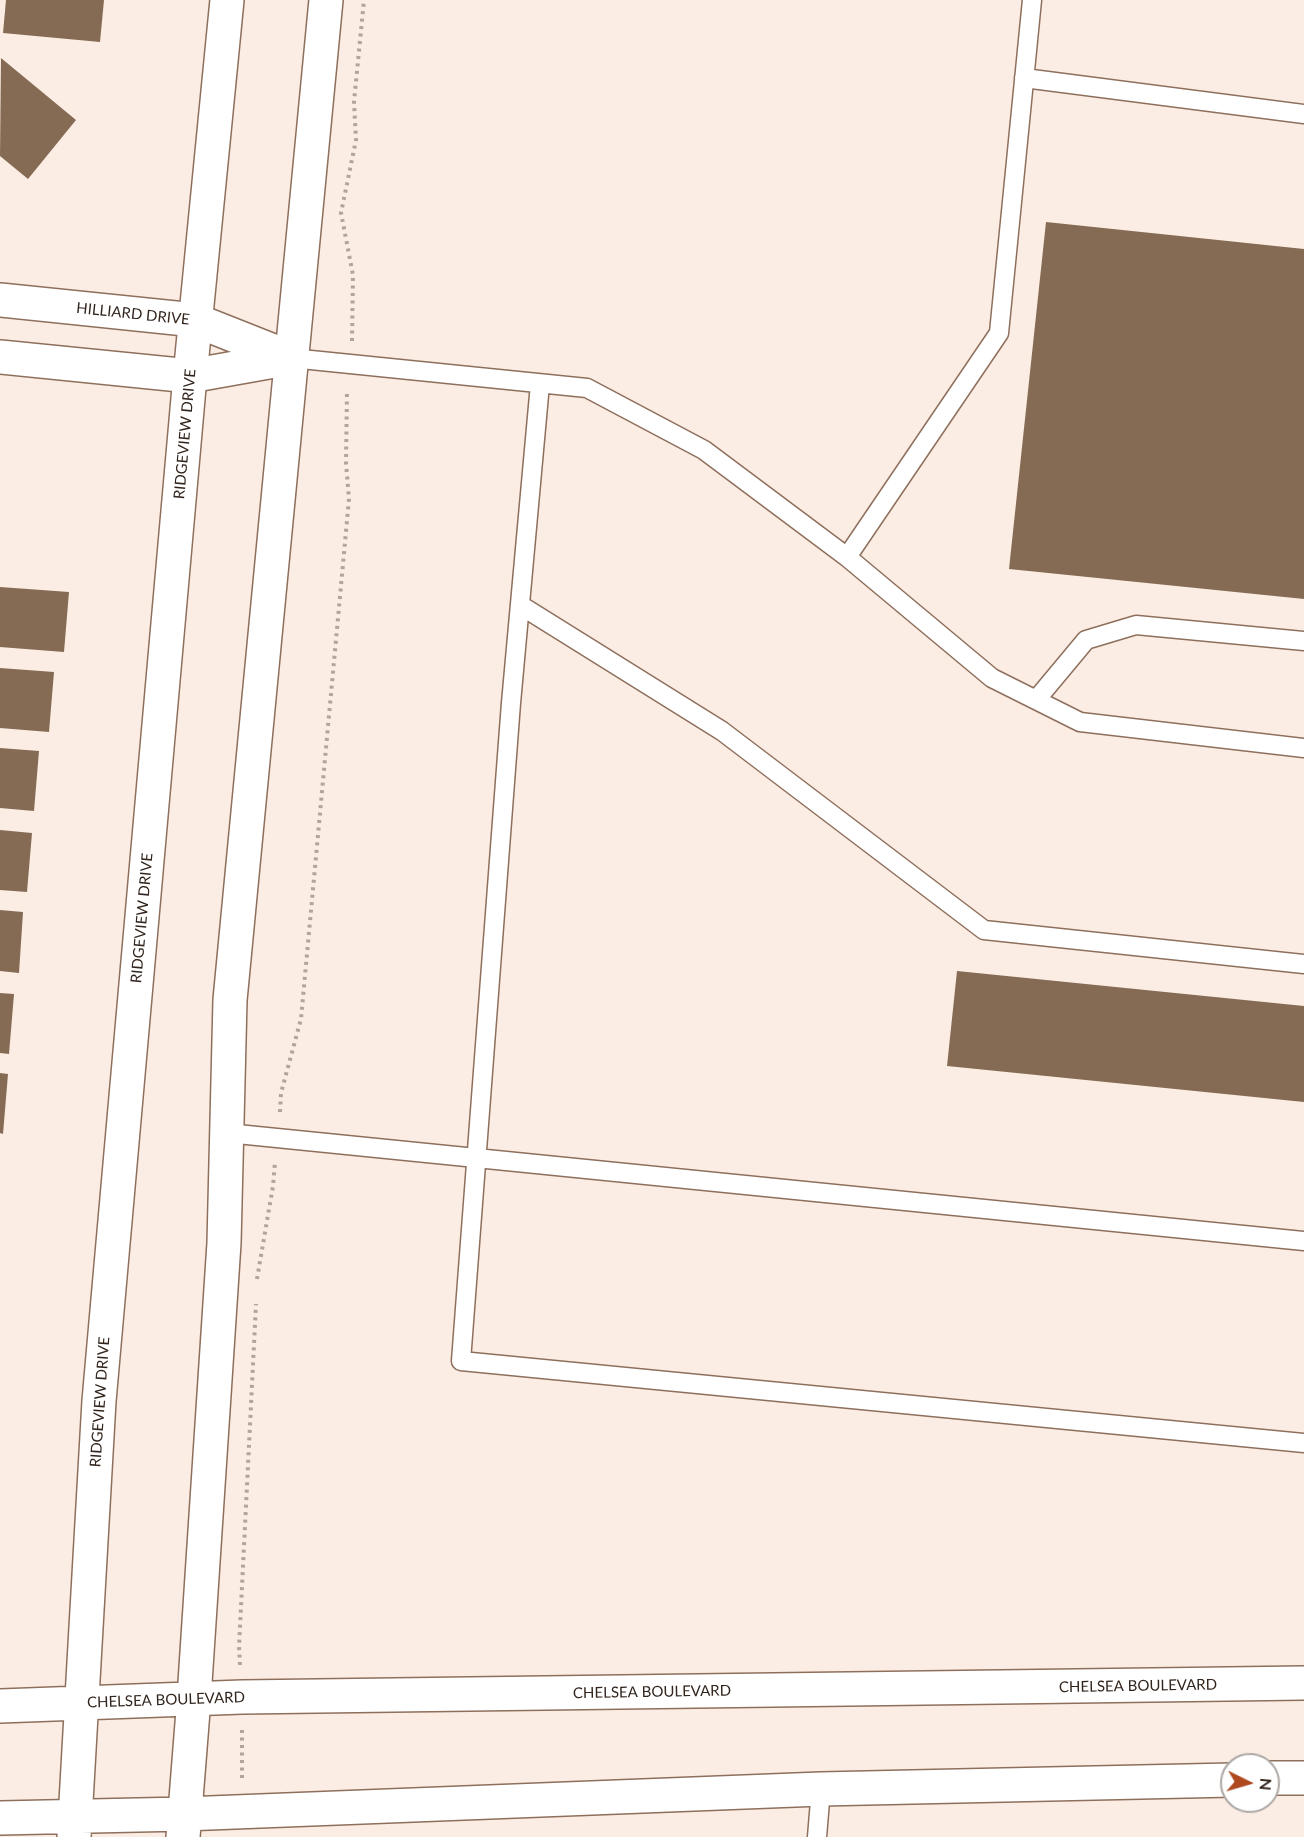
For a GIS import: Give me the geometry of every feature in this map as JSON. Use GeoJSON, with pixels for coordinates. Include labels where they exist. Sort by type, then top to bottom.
{"type":"FeatureCollection","features":[{"type":"Feature","properties":{"kind":"main road","name":"RIDGEVIEW DRIVE"},"geometry":{"type":"LineString","coordinates":[[75,1827],[99,1401],[195,320],[227,0]]}},
{"type":"Feature","properties":{"kind":"main road"},"geometry":{"type":"LineString","coordinates":[[183,1826],[195,1698],[224,1243],[230,1000],[326,0]]}},
{"type":"Feature","properties":{"kind":"main road","name":"HILLIARD DRIVE"},"geometry":{"type":"LineString","coordinates":[[0,300],[195,320],[291,358]]}},
{"type":"Feature","properties":{"kind":"main road"},"geometry":{"type":"LineString","coordinates":[[0,357],[190,376],[291,358]]}},
{"type":"Feature","properties":{"kind":"main road","name":"CHELSEA BOULEVARD"},"geometry":{"type":"LineString","coordinates":[[0,1706],[242,1696],[1304,1683]]}},
{"type":"Feature","properties":{"kind":"main road"},"geometry":{"type":"LineString","coordinates":[[1280,1778],[1304,1778]]}},
{"type":"Feature","properties":{"kind":"main road"},"geometry":{"type":"LineString","coordinates":[[0,1818],[75,1827],[183,1826],[243,1812],[821,1789],[1220,1780]]}},
{"type":"Feature","properties":{"kind":"lane"},"geometry":{"type":"LineString","coordinates":[[847,557],[999,333],[1032,0]]}},
{"type":"Feature","properties":{"kind":"lane"},"geometry":{"type":"LineString","coordinates":[[1024,78],[1304,114]]}},
{"type":"Feature","properties":{"kind":"lane"},"geometry":{"type":"LineString","coordinates":[[291,358],[587,388],[704,450],[847,557],[992,678],[1080,722],[1304,748]]}},
{"type":"Feature","properties":{"kind":"lane"},"geometry":{"type":"LineString","coordinates":[[540,384],[475,1158],[461,1361],[1304,1443]]}},
{"type":"Feature","properties":{"kind":"lane"},"geometry":{"type":"LineString","coordinates":[[520,605],[722,731],[984,930],[1304,964]]}},
{"type":"Feature","properties":{"kind":"lane"},"geometry":{"type":"LineString","coordinates":[[1036,700],[1086,640],[1136,625],[1304,641]]}},
{"type":"Feature","properties":{"kind":"lane"},"geometry":{"type":"LineString","coordinates":[[227,1133],[1304,1241]]}},
{"type":"Feature","properties":{"kind":"lane"},"geometry":{"type":"LineString","coordinates":[[817,1837],[821,1789]]}},
{"type":"Feature","properties":{"kind":"path"},"geometry":{"type":"LineString","coordinates":[[257,1280],[273,1186],[281,1093],[301,1019],[348,499],[346,402],[351,364],[353,275],[341,213],[356,140],[354,102],[364,0]]}},
{"type":"Feature","properties":{"kind":"path"},"geometry":{"type":"LineString","coordinates":[[243,1812],[242,1696],[239,1647],[256,1303]]}},
{"type":"Feature","properties":{"kind":"building"},"geometry":{"type":"Polygon","coordinates":[[[6,0],[104,0],[100,42],[3,33],[6,0]]]}},
{"type":"Feature","properties":{"kind":"building"},"geometry":{"type":"Polygon","coordinates":[[[1,58],[76,120],[28,179],[0,156],[1,58]]]}},
{"type":"Feature","properties":{"kind":"building"},"geometry":{"type":"Polygon","coordinates":[[[1046,222],[1304,249],[1304,599],[1009,569],[1046,222]]]}},
{"type":"Feature","properties":{"kind":"building"},"geometry":{"type":"Polygon","coordinates":[[[0,587],[69,592],[64,652],[0,647],[0,587]]]}},
{"type":"Feature","properties":{"kind":"building"},"geometry":{"type":"Polygon","coordinates":[[[0,668],[54,672],[49,732],[0,728],[0,668]]]}},
{"type":"Feature","properties":{"kind":"building"},"geometry":{"type":"Polygon","coordinates":[[[0,748],[39,751],[34,811],[0,808],[0,748]]]}},
{"type":"Feature","properties":{"kind":"building"},"geometry":{"type":"Polygon","coordinates":[[[0,830],[32,833],[27,892],[0,890],[0,830]]]}},
{"type":"Feature","properties":{"kind":"building"},"geometry":{"type":"Polygon","coordinates":[[[0,910],[23,912],[19,973],[0,971],[0,910]]]}},
{"type":"Feature","properties":{"kind":"building"},"geometry":{"type":"Polygon","coordinates":[[[957,971],[1304,1006],[1304,1102],[947,1066],[957,971]]]}},
{"type":"Feature","properties":{"kind":"building"},"geometry":{"type":"Polygon","coordinates":[[[0,993],[14,994],[9,1054],[0,1053],[0,993]]]}},
{"type":"Feature","properties":{"kind":"building"},"geometry":{"type":"Polygon","coordinates":[[[0,1073],[8,1074],[3,1134],[0,1133],[0,1073]]]}}]}
